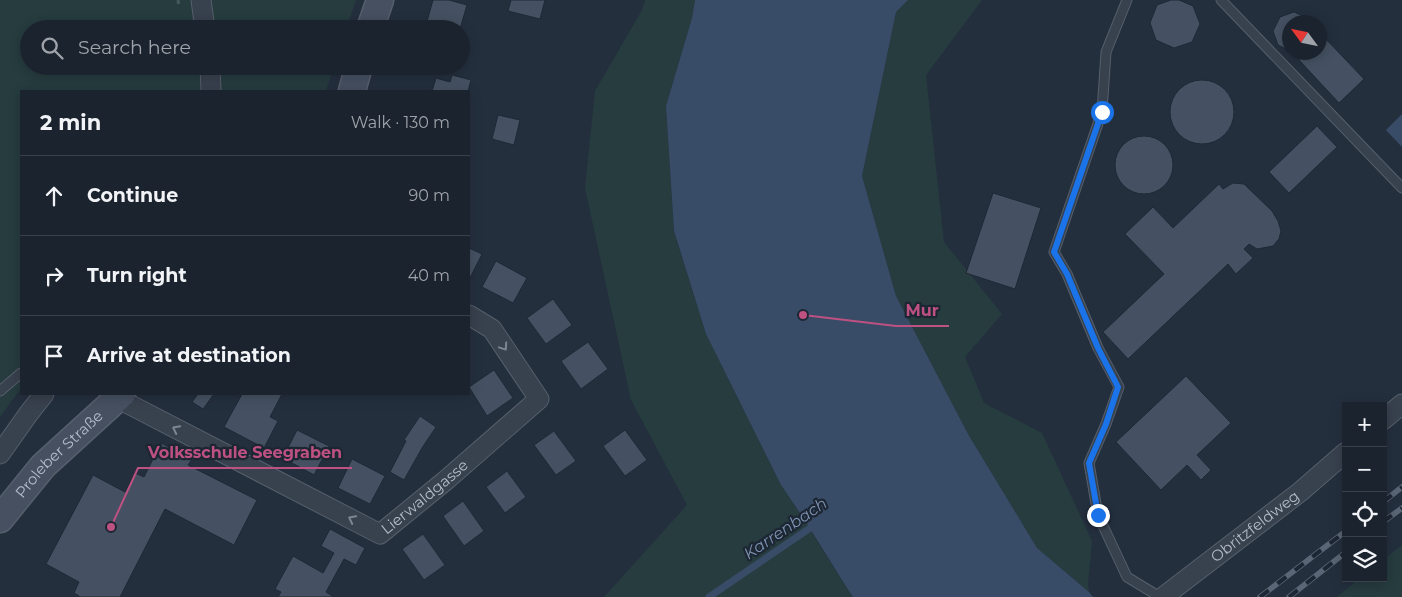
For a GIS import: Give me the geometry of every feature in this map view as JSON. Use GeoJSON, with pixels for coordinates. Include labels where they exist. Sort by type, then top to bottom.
{"type":"FeatureCollection","features":[{"type":"Feature","properties":{"kind":"main road"},"geometry":{"type":"LineString","coordinates":[[373,20],[380,0]]}},
{"type":"Feature","properties":{"kind":"main road"},"geometry":{"type":"LineString","coordinates":[[352,90],[356,75]]}},
{"type":"Feature","properties":{"kind":"main road","name":"Proleber Straße"},"geometry":{"type":"LineString","coordinates":[[0,519],[43,466],[120,396]]}},
{"type":"Feature","properties":{"kind":"street"},"geometry":{"type":"LineString","coordinates":[[201,0],[204,20]]}},
{"type":"Feature","properties":{"kind":"street"},"geometry":{"type":"LineString","coordinates":[[210,75],[211,90]]}},
{"type":"Feature","properties":{"kind":"street","name":"Lierwaldgasse"},"geometry":{"type":"LineString","coordinates":[[120,396],[380,534],[431,493],[539,398],[492,329],[470,316]]}},
{"type":"Feature","properties":{"kind":"street"},"geometry":{"type":"LineString","coordinates":[[0,454],[28,413],[43,395]]}},
{"type":"Feature","properties":{"kind":"street"},"geometry":{"type":"LineString","coordinates":[[1387,417],[1402,404]]}},
{"type":"Feature","properties":{"kind":"street","name":"Obritzfeldweg"},"geometry":{"type":"LineString","coordinates":[[1161,597],[1300,492],[1342,455]]}},
{"type":"Feature","properties":{"kind":"lane"},"geometry":{"type":"LineString","coordinates":[[1127,0],[1106,52],[1102,112],[1054,252],[1067,274],[1098,348],[1118,387],[1106,424],[1089,463],[1098,515],[1127,577],[1161,597]]}},
{"type":"Feature","properties":{"kind":"lane"},"geometry":{"type":"LineString","coordinates":[[1221,0],[1402,188]]}},
{"type":"Feature","properties":{"kind":"lane"},"geometry":{"type":"LineString","coordinates":[[0,391],[20,374]]}},
{"type":"Feature","properties":{"kind":"green space"},"geometry":{"type":"Polygon","coordinates":[[[0,0],[356,0],[349,20],[20,20],[20,75],[331,75],[326,90],[20,90],[20,389],[0,417],[0,0]]]}},
{"type":"Feature","properties":{"kind":"green space"},"geometry":{"type":"Polygon","coordinates":[[[645,0],[695,0],[692,18],[666,106],[674,232],[706,334],[781,485],[853,597],[604,597],[687,505],[631,400],[585,188],[595,91],[642,10],[645,0]]]}},
{"type":"Feature","properties":{"kind":"green space"},"geometry":{"type":"Polygon","coordinates":[[[908,0],[982,0],[926,75],[944,242],[1002,314],[965,357],[984,403],[1042,433],[1092,541],[1088,583],[1089,592],[1037,548],[968,434],[896,296],[862,176],[896,12],[908,0]]]}},
{"type":"Feature","properties":{"kind":"green space"},"geometry":{"type":"Polygon","coordinates":[[[1402,545],[1402,597],[1337,597],[1355,582],[1387,582],[1387,557],[1402,545]]]}},
{"type":"Feature","properties":{"kind":"water"},"geometry":{"type":"Polygon","coordinates":[[[695,0],[908,0],[896,12],[862,176],[896,296],[968,434],[1037,548],[1093,597],[853,597],[781,485],[706,334],[674,231],[666,106],[692,18],[695,0]]]}},
{"type":"Feature","properties":{"kind":"water"},"geometry":{"type":"Polygon","coordinates":[[[1402,114],[1402,147],[1386,130],[1402,114]]]}},
{"type":"Feature","properties":{"kind":"building"},"geometry":{"type":"Polygon","coordinates":[[[433,0],[449,0],[467,5],[463,20],[427,20],[433,0]]]}},
{"type":"Feature","properties":{"kind":"building"},"geometry":{"type":"Polygon","coordinates":[[[511,0],[545,0],[540,19],[508,11],[511,0]]]}},
{"type":"Feature","properties":{"kind":"building"},"geometry":{"type":"Polygon","coordinates":[[[1171,0],[1179,0],[1193,6],[1200,24],[1192,42],[1174,48],[1156,40],[1150,23],[1157,5],[1171,0]]]}},
{"type":"Feature","properties":{"kind":"building"},"geometry":{"type":"Polygon","coordinates":[[[1294,12],[1301,15],[1286,15],[1294,12]]]}},
{"type":"Feature","properties":{"kind":"building"},"geometry":{"type":"Polygon","coordinates":[[[1282,16],[1282,47],[1278,45],[1273,31],[1282,16]]]}},
{"type":"Feature","properties":{"kind":"building"},"geometry":{"type":"Polygon","coordinates":[[[1327,40],[1364,79],[1339,103],[1299,60],[1327,60],[1327,40]]]}},
{"type":"Feature","properties":{"kind":"building"},"geometry":{"type":"Polygon","coordinates":[[[452,75],[471,80],[468,90],[432,90],[436,78],[450,82],[452,75]]]}},
{"type":"Feature","properties":{"kind":"building"},"geometry":{"type":"Polygon","coordinates":[[[1202,80],[1220,86],[1228,94],[1234,112],[1228,130],[1220,138],[1202,144],[1184,138],[1176,130],[1170,112],[1176,94],[1184,86],[1202,80]]]}},
{"type":"Feature","properties":{"kind":"building"},"geometry":{"type":"Polygon","coordinates":[[[498,115],[520,120],[514,145],[492,139],[498,115]]]}},
{"type":"Feature","properties":{"kind":"building"},"geometry":{"type":"Polygon","coordinates":[[[1317,126],[1337,147],[1289,193],[1269,172],[1317,126]]]}},
{"type":"Feature","properties":{"kind":"building"},"geometry":{"type":"Polygon","coordinates":[[[1138,136],[1150,136],[1165,144],[1173,159],[1173,171],[1165,186],[1150,194],[1138,194],[1123,186],[1115,171],[1115,159],[1123,144],[1138,136]]]}},
{"type":"Feature","properties":{"kind":"building"},"geometry":{"type":"Polygon","coordinates":[[[1233,183],[1244,184],[1272,211],[1281,231],[1279,239],[1273,246],[1257,249],[1249,244],[1244,249],[1253,258],[1236,274],[1228,264],[1128,359],[1103,332],[1164,274],[1125,234],[1153,207],[1173,228],[1219,184],[1223,189],[1233,183]]]}},
{"type":"Feature","properties":{"kind":"building"},"geometry":{"type":"Polygon","coordinates":[[[993,193],[1041,208],[1015,289],[966,273],[993,193]]]}},
{"type":"Feature","properties":{"kind":"building"},"geometry":{"type":"Polygon","coordinates":[[[470,248],[482,254],[470,278],[470,248]]]}},
{"type":"Feature","properties":{"kind":"building"},"geometry":{"type":"Polygon","coordinates":[[[496,261],[527,278],[513,303],[482,287],[496,261]]]}},
{"type":"Feature","properties":{"kind":"building"},"geometry":{"type":"Polygon","coordinates":[[[553,299],[572,325],[546,344],[527,318],[553,299]]]}},
{"type":"Feature","properties":{"kind":"building"},"geometry":{"type":"Polygon","coordinates":[[[588,342],[608,369],[581,389],[561,361],[588,342]]]}},
{"type":"Feature","properties":{"kind":"building"},"geometry":{"type":"Polygon","coordinates":[[[494,370],[513,398],[487,416],[470,386],[494,370]]]}},
{"type":"Feature","properties":{"kind":"building"},"geometry":{"type":"Polygon","coordinates":[[[1186,376],[1231,423],[1197,455],[1211,470],[1201,480],[1187,465],[1161,490],[1116,442],[1186,376]]]}},
{"type":"Feature","properties":{"kind":"building"},"geometry":{"type":"Polygon","coordinates":[[[197,395],[213,395],[203,409],[192,402],[197,395]]]}},
{"type":"Feature","properties":{"kind":"building"},"geometry":{"type":"Polygon","coordinates":[[[241,395],[281,395],[270,417],[278,421],[264,448],[224,427],[241,395]]]}},
{"type":"Feature","properties":{"kind":"building"},"geometry":{"type":"Polygon","coordinates":[[[420,416],[436,427],[404,480],[390,472],[406,441],[404,440],[420,416]]]}},
{"type":"Feature","properties":{"kind":"building"},"geometry":{"type":"Polygon","coordinates":[[[297,430],[329,446],[314,475],[283,458],[297,430]]]}},
{"type":"Feature","properties":{"kind":"building"},"geometry":{"type":"Polygon","coordinates":[[[625,430],[647,460],[625,476],[603,446],[625,430]]]}},
{"type":"Feature","properties":{"kind":"building"},"geometry":{"type":"Polygon","coordinates":[[[554,431],[576,461],[556,475],[534,445],[554,431]]]}},
{"type":"Feature","properties":{"kind":"building"},"geometry":{"type":"Polygon","coordinates":[[[161,443],[192,459],[188,465],[257,500],[234,545],[165,509],[120,597],[79,597],[74,593],[79,582],[46,564],[93,475],[125,492],[135,473],[144,477],[161,443]]]}},
{"type":"Feature","properties":{"kind":"building"},"geometry":{"type":"Polygon","coordinates":[[[352,459],[385,476],[370,504],[338,488],[352,459]]]}},
{"type":"Feature","properties":{"kind":"building"},"geometry":{"type":"Polygon","coordinates":[[[507,471],[526,497],[505,513],[486,487],[507,471]]]}},
{"type":"Feature","properties":{"kind":"building"},"geometry":{"type":"Polygon","coordinates":[[[463,501],[484,531],[464,546],[443,516],[463,501]]]}},
{"type":"Feature","properties":{"kind":"building"},"geometry":{"type":"Polygon","coordinates":[[[330,529],[365,548],[356,565],[344,559],[326,592],[334,597],[278,597],[281,592],[275,589],[293,556],[323,573],[334,553],[321,546],[330,529]]]}},
{"type":"Feature","properties":{"kind":"building"},"geometry":{"type":"Polygon","coordinates":[[[423,534],[445,565],[424,580],[402,549],[423,534]]]}},
{"type":"Feature","properties":{"kind":"waterway","name":"Karrenbach"},"geometry":{"type":"LineString","coordinates":[[709,597],[816,524]]}},
{"type":"Feature","properties":{"kind":"railway"},"geometry":{"type":"LineString","coordinates":[[1387,499],[1402,487]]}},
{"type":"Feature","properties":{"kind":"railway"},"geometry":{"type":"LineString","coordinates":[[1387,519],[1402,508]]}},
{"type":"Feature","properties":{"kind":"railway"},"geometry":{"type":"LineString","coordinates":[[1260,597],[1342,534]]}},
{"type":"Feature","properties":{"kind":"railway"},"geometry":{"type":"LineString","coordinates":[[1289,597],[1342,555]]}},
{"type":"Feature","properties":{"kind":"place","name":"Mur"},"geometry":{"type":"Point","coordinates":[803,315]}},
{"type":"Feature","properties":{"kind":"place","name":"Volksschule Seegraben"},"geometry":{"type":"Point","coordinates":[111,527]}},
{"type":"Feature","properties":{"kind":"route"},"geometry":{"type":"LineString","coordinates":[[1098,515],[1089,463],[1106,424],[1118,387],[1098,348],[1067,274],[1054,252],[1102,112]]}}]}
